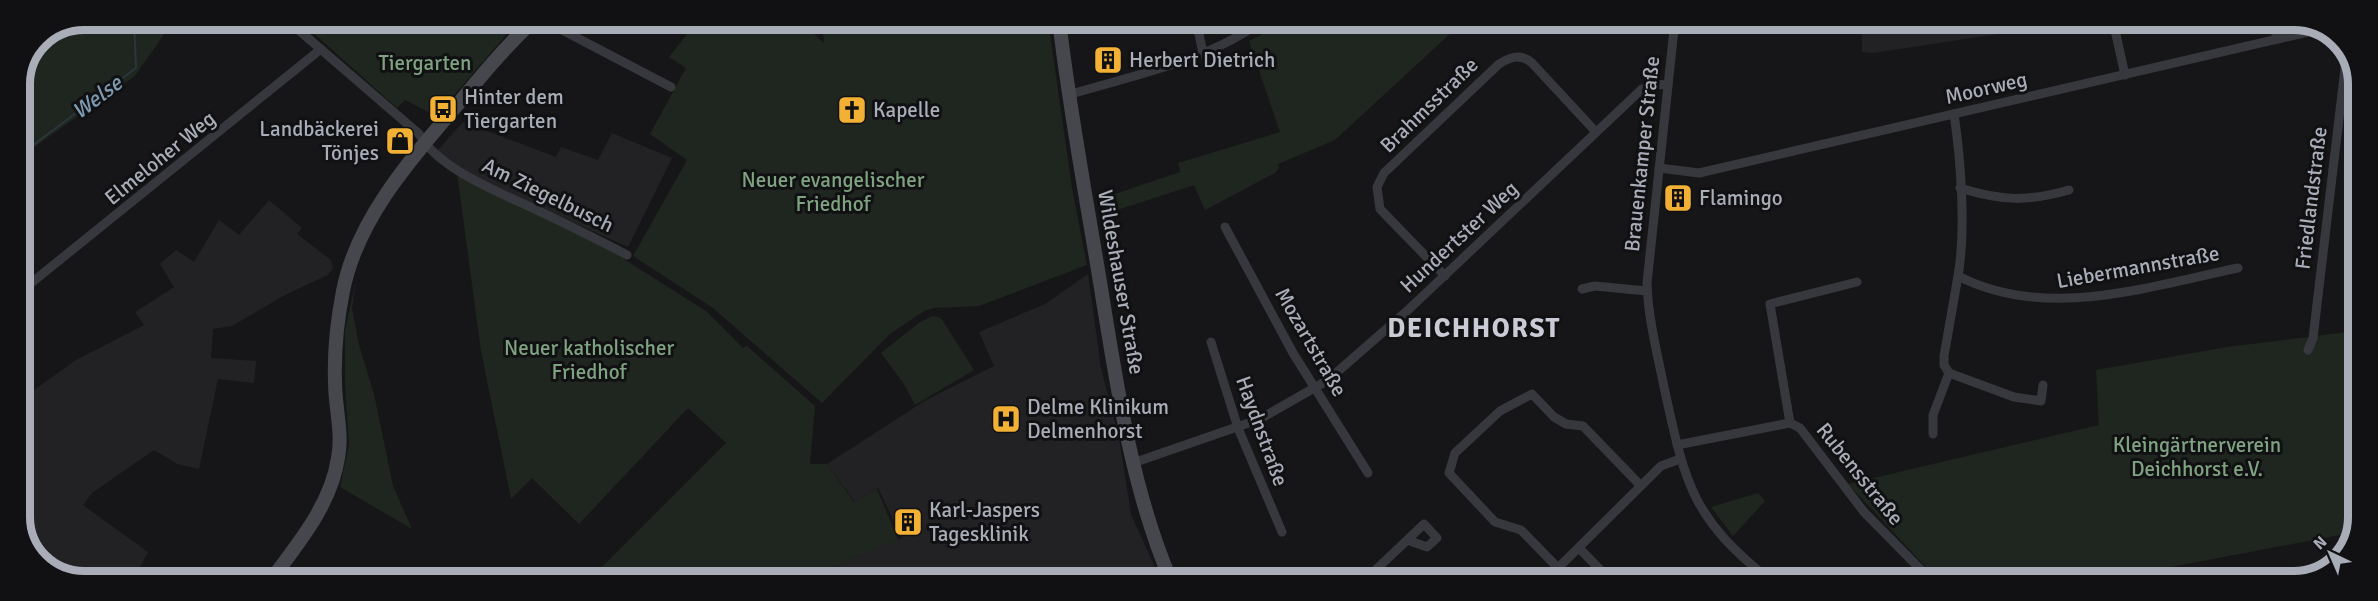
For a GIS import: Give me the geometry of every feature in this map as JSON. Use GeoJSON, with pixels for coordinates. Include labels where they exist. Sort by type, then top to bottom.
{"type":"FeatureCollection","features":[{"type":"Feature","properties":{"kind":"main road"},"geometry":{"type":"LineString","coordinates":[[277,571],[311,524],[333,481],[340,438],[335,380],[337,332],[348,272],[369,221],[424,145],[494,61],[524,30]]}},
{"type":"Feature","properties":{"kind":"main road","name":"Wildeshauser Straße"},"geometry":{"type":"LineString","coordinates":[[1060,30],[1068,95],[1133,463],[1149,525],[1167,571]]}},
{"type":"Feature","properties":{"kind":"street"},"geometry":{"type":"LineString","coordinates":[[299,30],[420,134],[424,145]]}},
{"type":"Feature","properties":{"kind":"street"},"geometry":{"type":"LineString","coordinates":[[562,30],[671,87]]}},
{"type":"Feature","properties":{"kind":"street"},"geometry":{"type":"LineString","coordinates":[[1198,30],[1203,53]]}},
{"type":"Feature","properties":{"kind":"street"},"geometry":{"type":"LineString","coordinates":[[1068,95],[1203,53],[1250,30]]}},
{"type":"Feature","properties":{"kind":"street","name":"Brauenkamper Straße"},"geometry":{"type":"LineString","coordinates":[[1674,30],[1647,291],[1648,312],[1680,459],[1690,489],[1720,537],[1759,571]]}},
{"type":"Feature","properties":{"kind":"street"},"geometry":{"type":"LineString","coordinates":[[2116,30],[2124,75]]}},
{"type":"Feature","properties":{"kind":"street"},"geometry":{"type":"LineString","coordinates":[[2274,30],[2278,39]]}},
{"type":"Feature","properties":{"kind":"street","name":"Moorweg"},"geometry":{"type":"LineString","coordinates":[[1659,168],[1699,173],[2308,32]]}},
{"type":"Feature","properties":{"kind":"street","name":"Elmeloher Weg"},"geometry":{"type":"LineString","coordinates":[[30,284],[321,49]]}},
{"type":"Feature","properties":{"kind":"street","name":"Brahmsstraße"},"geometry":{"type":"LineString","coordinates":[[1445,276],[1380,208],[1377,200],[1379,179],[1408,150],[1499,64],[1515,57],[1527,59],[1532,63],[1596,132]]}},
{"type":"Feature","properties":{"kind":"street","name":"Friedlandstraße"},"geometry":{"type":"LineString","coordinates":[[2308,350],[2313,338],[2344,65]]}},
{"type":"Feature","properties":{"kind":"street","name":"Hundertster Weg"},"geometry":{"type":"LineString","coordinates":[[1133,463],[1238,428],[1260,419],[1317,388],[1355,360],[1642,89],[1653,84],[1668,85]]}},
{"type":"Feature","properties":{"kind":"street"},"geometry":{"type":"LineString","coordinates":[[1954,114],[1960,188],[1961,258],[1944,365],[1948,373],[1977,385],[2041,401],[2043,386]]}},
{"type":"Feature","properties":{"kind":"street","name":"Am Ziegelbusch"},"geometry":{"type":"LineString","coordinates":[[424,145],[477,183],[627,255]]}},
{"type":"Feature","properties":{"kind":"street"},"geometry":{"type":"LineString","coordinates":[[1960,188],[2013,200],[2069,190]]}},
{"type":"Feature","properties":{"kind":"street","name":"Mozartstraße"},"geometry":{"type":"LineString","coordinates":[[1225,227],[1293,353],[1317,388],[1368,473]]}},
{"type":"Feature","properties":{"kind":"street","name":"Liebermannstraße"},"geometry":{"type":"LineString","coordinates":[[1958,276],[2000,294],[2045,300],[2114,293],[2238,268]]}},
{"type":"Feature","properties":{"kind":"street"},"geometry":{"type":"LineString","coordinates":[[1790,423],[1770,304],[1857,282]]}},
{"type":"Feature","properties":{"kind":"street"},"geometry":{"type":"LineString","coordinates":[[1582,289],[1595,286],[1647,291]]}},
{"type":"Feature","properties":{"kind":"street","name":"Haydnstraße"},"geometry":{"type":"LineString","coordinates":[[1211,342],[1238,428],[1282,532]]}},
{"type":"Feature","properties":{"kind":"street"},"geometry":{"type":"LineString","coordinates":[[1933,434],[1933,415],[1948,373]]}},
{"type":"Feature","properties":{"kind":"street"},"geometry":{"type":"LineString","coordinates":[[1641,486],[1583,426],[1560,420],[1532,394],[1500,411],[1455,453],[1449,473],[1495,522],[1521,530],[1558,568],[1579,548],[1641,486],[1661,466],[1680,459]]}},
{"type":"Feature","properties":{"kind":"street","name":"Rubensstraße"},"geometry":{"type":"LineString","coordinates":[[1677,445],[1790,423],[1800,428],[1864,512],[1922,571]]}},
{"type":"Feature","properties":{"kind":"street"},"geometry":{"type":"LineString","coordinates":[[1374,571],[1407,540]]}},
{"type":"Feature","properties":{"kind":"street"},"geometry":{"type":"LineString","coordinates":[[1579,548],[1601,571]]}},
{"type":"Feature","properties":{"kind":"shaded area"},"geometry":{"type":"Polygon","coordinates":[[[1862,30],[2006,30],[2005,33],[1873,53],[1862,52],[1862,30]]]}},
{"type":"Feature","properties":{"kind":"shaded area"},"geometry":{"type":"Polygon","coordinates":[[[463,122],[556,157],[561,147],[598,160],[612,133],[672,158],[628,247],[473,178],[437,151],[463,122]]]}},
{"type":"Feature","properties":{"kind":"shaded area"},"geometry":{"type":"Polygon","coordinates":[[[269,200],[302,228],[297,234],[331,260],[333,268],[328,275],[285,295],[232,326],[213,329],[211,358],[256,361],[254,383],[218,379],[199,469],[177,464],[154,450],[92,493],[83,505],[148,552],[138,571],[84,571],[57,564],[43,553],[34,538],[31,527],[30,393],[76,360],[144,325],[135,312],[174,287],[160,264],[176,250],[194,262],[219,220],[239,235],[269,200]]]}},
{"type":"Feature","properties":{"kind":"shaded area","name":"Delme Klinikum Delmenhorst"},"geometry":{"type":"Polygon","coordinates":[[[1088,274],[1101,368],[1119,438],[1131,514],[1157,571],[829,571],[828,569],[902,538],[878,488],[855,502],[827,464],[926,400],[994,366],[979,332],[1045,304],[1088,274]]]}},
{"type":"Feature","properties":{"kind":"green space"},"geometry":{"type":"Polygon","coordinates":[[[84,30],[167,30],[135,76],[30,150],[31,74],[39,54],[54,39],[63,34],[84,30]]]}},
{"type":"Feature","properties":{"kind":"green space","name":"Tiergarten"},"geometry":{"type":"Polygon","coordinates":[[[310,30],[510,30],[436,116],[405,100],[397,108],[310,30]]]}},
{"type":"Feature","properties":{"kind":"green space","name":"Neuer evangelischer Friedhof"},"geometry":{"type":"Polygon","coordinates":[[[690,30],[810,30],[824,43],[823,30],[1049,30],[1072,188],[1087,265],[979,306],[934,308],[924,311],[890,334],[822,403],[713,308],[633,256],[687,160],[650,134],[686,68],[669,57],[690,30]]]}},
{"type":"Feature","properties":{"kind":"green space"},"geometry":{"type":"Polygon","coordinates":[[[1268,30],[1454,30],[1335,140],[1278,164],[1279,168],[1275,173],[1205,210],[1194,185],[1102,215],[1100,199],[1180,172],[1178,163],[1280,132],[1249,41],[1268,30]]]}},
{"type":"Feature","properties":{"kind":"green space","name":"Neuer katholischer Friedhof"},"geometry":{"type":"Polygon","coordinates":[[[457,173],[586,235],[706,311],[743,348],[747,346],[815,406],[810,464],[827,464],[854,502],[877,489],[898,540],[828,569],[829,571],[598,571],[726,443],[688,408],[579,524],[532,478],[511,499],[481,351],[457,173]]]}},
{"type":"Feature","properties":{"kind":"green space"},"geometry":{"type":"Polygon","coordinates":[[[357,277],[352,308],[359,345],[374,394],[393,486],[412,529],[340,487],[349,445],[345,384],[345,330],[357,277]]]}},
{"type":"Feature","properties":{"kind":"green space"},"geometry":{"type":"Polygon","coordinates":[[[933,316],[941,318],[974,370],[915,405],[904,384],[881,353],[920,322],[933,316]]]}},
{"type":"Feature","properties":{"kind":"green space","name":"Kleingärtnerverein Deichhorst e.V."},"geometry":{"type":"Polygon","coordinates":[[[2348,332],[2348,517],[2345,534],[2150,571],[1930,571],[1848,484],[2099,425],[2096,370],[2227,347],[2348,332]]]}},
{"type":"Feature","properties":{"kind":"green space"},"geometry":{"type":"Polygon","coordinates":[[[1758,493],[1765,501],[1733,536],[1711,507],[1758,493]]]}},
{"type":"Feature","properties":{"kind":"waterway","name":"Welse"},"geometry":{"type":"LineString","coordinates":[[30,148],[136,68],[134,30]]}},
{"type":"Feature","properties":{"kind":"place","name":"Herbert Dietrich"},"geometry":{"type":"Point","coordinates":[1108,60]}},
{"type":"Feature","properties":{"kind":"place","name":"Hinter dem Tiergarten"},"geometry":{"type":"Point","coordinates":[443,109]}},
{"type":"Feature","properties":{"kind":"place","name":"Kapelle"},"geometry":{"type":"Point","coordinates":[852,110]}},
{"type":"Feature","properties":{"kind":"place","name":"Landbäckerei Tönjes"},"geometry":{"type":"Point","coordinates":[400,141]}},
{"type":"Feature","properties":{"kind":"place","name":"Flamingo"},"geometry":{"type":"Point","coordinates":[1678,198]}},
{"type":"Feature","properties":{"kind":"place","name":"Delme Klinikum Delmenhorst"},"geometry":{"type":"Point","coordinates":[1006,419]}},
{"type":"Feature","properties":{"kind":"place","name":"Karl-Jaspers Tagesklinik"},"geometry":{"type":"Point","coordinates":[908,522]}},
{"type":"Feature","properties":{"kind":"district","name":"DEICHHORST"},"geometry":{"type":"Point","coordinates":[1474,328]}}]}
